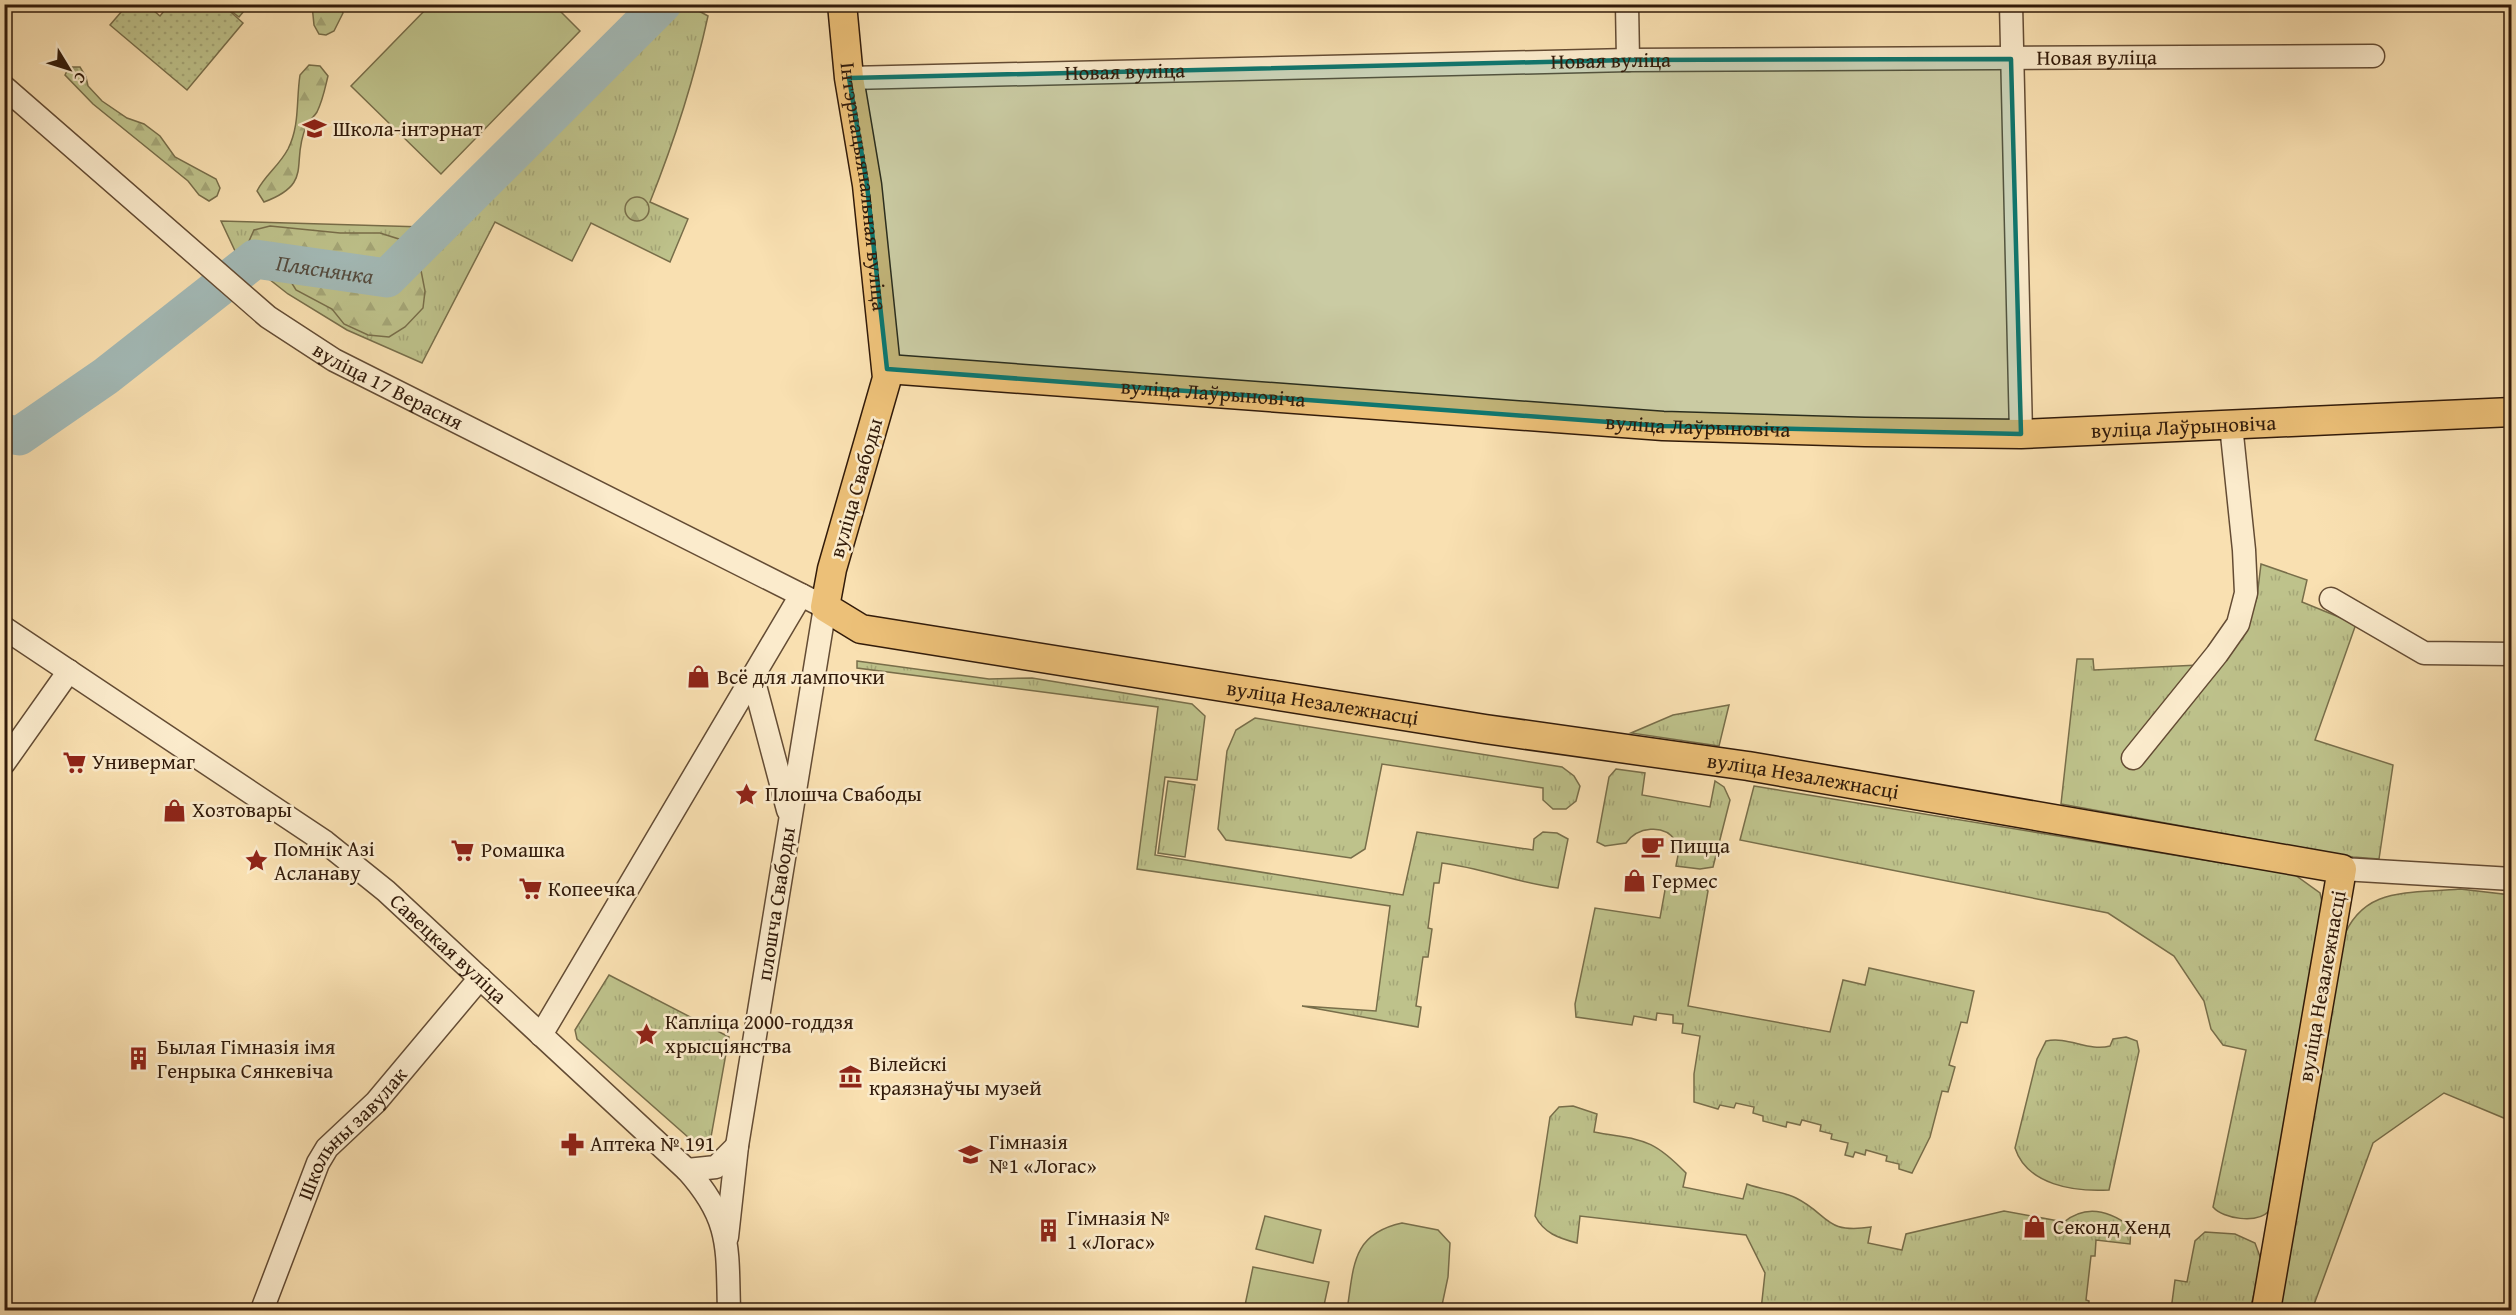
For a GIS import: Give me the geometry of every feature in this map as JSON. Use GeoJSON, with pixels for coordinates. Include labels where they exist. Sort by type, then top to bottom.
{"type":"FeatureCollection","features":[{"type":"Feature","properties":{"kind":"main road","name":"Інтэрнацыянальная вуліца"},"geometry":{"type":"LineString","coordinates":[[842,4],[849,78],[867,185],[887,369]]}},
{"type":"Feature","properties":{"kind":"main road","name":"вуліца Лаўрыновіча"},"geometry":{"type":"LineString","coordinates":[[887,369],[1663,426],[2021,435],[2511,412]]}},
{"type":"Feature","properties":{"kind":"main road","name":"вуліца Свабоды"},"geometry":{"type":"LineString","coordinates":[[813,601],[832,569],[885,387],[887,369]]}},
{"type":"Feature","properties":{"kind":"main road","name":"вуліца Незалежнасці"},"geometry":{"type":"LineString","coordinates":[[813,601],[861,629],[1485,729],[1748,766],[2342,868],[2266,1311]]}},
{"type":"Feature","properties":{"kind":"street"},"geometry":{"type":"LineString","coordinates":[[1626,4],[1628,60]]}},
{"type":"Feature","properties":{"kind":"street"},"geometry":{"type":"LineString","coordinates":[[2011,4],[2010,59],[2021,435]]}},
{"type":"Feature","properties":{"kind":"street","name":"Новая вуліца"},"geometry":{"type":"LineString","coordinates":[[849,78],[1628,60],[2373,56]]}},
{"type":"Feature","properties":{"kind":"street","name":"вуліца 17 Верасня"},"geometry":{"type":"LineString","coordinates":[[4,87],[243,296],[268,316],[334,360],[813,601]]}},
{"type":"Feature","properties":{"kind":"street"},"geometry":{"type":"LineString","coordinates":[[2133,758],[2217,654],[2238,624],[2246,593],[2244,550],[2231,425]]}},
{"type":"Feature","properties":{"kind":"street"},"geometry":{"type":"LineString","coordinates":[[2331,598],[2424,653],[2511,654]]}},
{"type":"Feature","properties":{"kind":"street"},"geometry":{"type":"LineString","coordinates":[[541,1035],[753,678],[813,601]]}},
{"type":"Feature","properties":{"kind":"street","name":"плошча Свабоды"},"geometry":{"type":"LineString","coordinates":[[727,1237],[737,1146],[790,818],[813,601]]}},
{"type":"Feature","properties":{"kind":"street","name":"Савецкая вуліца"},"geometry":{"type":"LineString","coordinates":[[4,628],[325,842],[387,891],[687,1170],[711,1198],[727,1237],[729,1311]]}},
{"type":"Feature","properties":{"kind":"street"},"geometry":{"type":"LineString","coordinates":[[4,763],[69,671]]}},
{"type":"Feature","properties":{"kind":"street"},"geometry":{"type":"LineString","coordinates":[[753,678],[790,818]]}},
{"type":"Feature","properties":{"kind":"street"},"geometry":{"type":"LineString","coordinates":[[2342,868],[2511,879]]}},
{"type":"Feature","properties":{"kind":"street","name":"Школьны завулак"},"geometry":{"type":"LineString","coordinates":[[262,1311],[318,1163],[327,1148],[376,1102],[480,978]]}},
{"type":"Feature","properties":{"kind":"street"},"geometry":{"type":"LineString","coordinates":[[687,1170],[716,1167],[737,1146]]}},
{"type":"Feature","properties":{"kind":"highlighted area"},"geometry":{"type":"Polygon","coordinates":[[[2011,59],[2021,434],[1663,426],[887,369],[867,185],[849,78],[1628,60],[2011,59]]]}},
{"type":"Feature","properties":{"kind":"green space"},"geometry":{"type":"Polygon","coordinates":[[[128,4],[147,5],[160,16],[169,5],[223,5],[243,23],[187,90],[110,25],[128,4]]]}},
{"type":"Feature","properties":{"kind":"green space"},"geometry":{"type":"Polygon","coordinates":[[[223,5],[249,5],[239,17],[223,5]]]}},
{"type":"Feature","properties":{"kind":"green space"},"geometry":{"type":"Polygon","coordinates":[[[312,5],[340,5],[343,13],[334,31],[326,35],[319,34],[314,25],[312,5]]]}},
{"type":"Feature","properties":{"kind":"green space"},"geometry":{"type":"Polygon","coordinates":[[[430,5],[554,5],[580,31],[441,174],[351,86],[430,5]]]}},
{"type":"Feature","properties":{"kind":"green space"},"geometry":{"type":"Polygon","coordinates":[[[639,5],[688,5],[708,16],[683,110],[650,202],[688,219],[670,262],[591,223],[572,261],[495,222],[422,363],[347,330],[288,294],[236,253],[221,221],[424,227],[635,12],[639,5]]]}},
{"type":"Feature","properties":{"kind":"green space"},"geometry":{"type":"Polygon","coordinates":[[[309,65],[320,66],[328,76],[322,98],[317,112],[307,125],[302,140],[295,179],[290,187],[280,195],[264,202],[257,191],[284,155],[292,140],[300,75],[309,65]]]}},
{"type":"Feature","properties":{"kind":"green space"},"geometry":{"type":"Polygon","coordinates":[[[69,67],[80,67],[88,86],[102,101],[127,118],[144,124],[160,136],[175,157],[216,179],[220,188],[217,196],[209,201],[199,195],[188,181],[93,104],[65,75],[69,67]]]}},
{"type":"Feature","properties":{"kind":"green space"},"geometry":{"type":"Polygon","coordinates":[[[632,197],[642,197],[649,204],[649,214],[642,221],[632,221],[625,214],[625,204],[632,197]]]}},
{"type":"Feature","properties":{"kind":"green space"},"geometry":{"type":"Polygon","coordinates":[[[270,226],[340,233],[380,233],[402,240],[419,260],[425,291],[423,308],[405,327],[389,337],[368,335],[344,324],[332,309],[296,290],[288,277],[294,269],[288,257],[259,251],[249,241],[254,230],[270,226]]]}},
{"type":"Feature","properties":{"kind":"green space"},"geometry":{"type":"Polygon","coordinates":[[[2261,564],[2307,580],[2302,602],[2356,624],[2315,740],[2393,765],[2379,859],[2353,857],[2061,804],[2077,659],[2093,659],[2094,670],[2220,664],[2248,626],[2257,597],[2261,564]]]}},
{"type":"Feature","properties":{"kind":"green space"},"geometry":{"type":"Polygon","coordinates":[[[857,661],[989,679],[1032,678],[1192,704],[1205,716],[1197,780],[1165,777],[1155,855],[1403,895],[1417,832],[1533,850],[1534,839],[1543,832],[1557,833],[1568,839],[1558,888],[1442,863],[1439,883],[1434,883],[1428,928],[1432,929],[1428,957],[1423,957],[1416,1006],[1421,1007],[1418,1027],[1302,1006],[1376,1011],[1390,906],[1137,869],[1158,707],[857,668],[857,661]]]}},
{"type":"Feature","properties":{"kind":"green space"},"geometry":{"type":"Polygon","coordinates":[[[1729,705],[1719,746],[1631,733],[1673,715],[1729,705]]]}},
{"type":"Feature","properties":{"kind":"green space"},"geometry":{"type":"Polygon","coordinates":[[[1255,718],[1562,767],[1574,776],[1580,786],[1576,801],[1566,809],[1553,809],[1543,800],[1543,788],[1382,764],[1365,849],[1351,858],[1226,840],[1218,829],[1227,751],[1236,730],[1255,718]]]}},
{"type":"Feature","properties":{"kind":"green space"},"geometry":{"type":"Polygon","coordinates":[[[1616,769],[1645,773],[1642,795],[1710,807],[1715,781],[1724,787],[1730,800],[1713,867],[1700,869],[1676,866],[1677,844],[1665,831],[1651,829],[1643,831],[1637,833],[1626,843],[1605,846],[1597,842],[1609,777],[1616,769]]]}},
{"type":"Feature","properties":{"kind":"green space"},"geometry":{"type":"Polygon","coordinates":[[[1168,781],[1195,785],[1185,857],[1158,853],[1168,781]]]}},
{"type":"Feature","properties":{"kind":"green space"},"geometry":{"type":"Polygon","coordinates":[[[1754,786],[2295,875],[2320,893],[2322,902],[2269,1211],[2257,1218],[2249,1219],[2224,1215],[2213,1207],[2246,1050],[2223,1045],[2211,1029],[2204,1001],[2174,956],[2108,913],[1740,840],[1754,786]]]}},
{"type":"Feature","properties":{"kind":"green space"},"geometry":{"type":"Polygon","coordinates":[[[1667,879],[1702,885],[1708,891],[1688,1006],[1830,1032],[1843,980],[1865,985],[1869,968],[1974,991],[1967,1023],[1961,1022],[1949,1065],[1955,1067],[1948,1092],[1942,1091],[1930,1137],[1912,1173],[1899,1169],[1899,1164],[1886,1161],[1887,1156],[1866,1150],[1865,1155],[1855,1152],[1853,1157],[1845,1155],[1848,1143],[1831,1139],[1832,1134],[1820,1131],[1821,1125],[1802,1120],[1800,1125],[1787,1122],[1786,1127],[1763,1121],[1763,1116],[1753,1113],[1754,1107],[1736,1103],[1734,1108],[1720,1105],[1718,1109],[1694,1102],[1694,1074],[1700,1036],[1682,1033],[1683,1024],[1673,1023],[1673,1015],[1657,1013],[1656,1020],[1634,1016],[1632,1025],[1576,1017],[1575,1004],[1595,908],[1660,918],[1667,879]]]}},
{"type":"Feature","properties":{"kind":"green space"},"geometry":{"type":"Polygon","coordinates":[[[2460,889],[2511,895],[2511,1121],[2444,1093],[2373,1143],[2312,1310],[2279,1310],[2342,941],[2351,923],[2362,910],[2375,901],[2406,893],[2460,889]]]}},
{"type":"Feature","properties":{"kind":"green space"},"geometry":{"type":"Polygon","coordinates":[[[609,975],[729,1037],[711,1137],[706,1144],[697,1145],[577,1039],[575,1030],[609,975]]]}},
{"type":"Feature","properties":{"kind":"green space"},"geometry":{"type":"Polygon","coordinates":[[[2126,1037],[2137,1041],[2139,1051],[2109,1190],[2067,1187],[2041,1178],[2021,1161],[2015,1148],[2037,1059],[2046,1041],[2054,1040],[2102,1047],[2110,1046],[2113,1039],[2126,1037]]]}},
{"type":"Feature","properties":{"kind":"green space"},"geometry":{"type":"Polygon","coordinates":[[[1573,1106],[1597,1114],[1594,1132],[1635,1139],[1663,1152],[1686,1173],[1683,1187],[1743,1199],[1747,1184],[1785,1194],[1807,1204],[1836,1225],[1844,1228],[1871,1227],[1868,1243],[1902,1250],[1906,1234],[2004,1211],[2064,1222],[2072,1216],[2089,1211],[2115,1217],[2131,1227],[2130,1244],[2096,1240],[2095,1256],[2091,1256],[2086,1300],[2089,1301],[2088,1310],[1761,1310],[1765,1273],[1746,1235],[1580,1216],[1577,1243],[1558,1237],[1543,1227],[1535,1216],[1550,1117],[1559,1107],[1573,1106]]]}},
{"type":"Feature","properties":{"kind":"green space"},"geometry":{"type":"Polygon","coordinates":[[[1265,1216],[1321,1230],[1313,1263],[1256,1249],[1265,1216]]]}},
{"type":"Feature","properties":{"kind":"green space"},"geometry":{"type":"Polygon","coordinates":[[[1402,1223],[1438,1230],[1450,1243],[1448,1277],[1441,1310],[1347,1310],[1354,1266],[1364,1244],[1385,1228],[1402,1223]]]}},
{"type":"Feature","properties":{"kind":"green space"},"geometry":{"type":"Polygon","coordinates":[[[2205,1232],[2235,1234],[2255,1243],[2262,1262],[2250,1310],[2171,1310],[2175,1280],[2187,1282],[2195,1241],[2205,1232]]]}},
{"type":"Feature","properties":{"kind":"green space"},"geometry":{"type":"Polygon","coordinates":[[[1253,1267],[1329,1282],[1323,1310],[1244,1310],[1253,1267]]]}},
{"type":"Feature","properties":{"kind":"waterway","name":"Пляснянка"},"geometry":{"type":"LineString","coordinates":[[4,433],[19,436],[106,376],[255,259],[387,278],[662,4]]}},
{"type":"Feature","properties":{"kind":"place","name":"Школа-інтэрнат"},"geometry":{"type":"Point","coordinates":[315,129]}},
{"type":"Feature","properties":{"kind":"place","name":"Всё для лампочки"},"geometry":{"type":"Point","coordinates":[699,677]}},
{"type":"Feature","properties":{"kind":"place","name":"Универмаг"},"geometry":{"type":"Point","coordinates":[74,762]}},
{"type":"Feature","properties":{"kind":"place","name":"Плошча Свабоды"},"geometry":{"type":"Point","coordinates":[747,794]}},
{"type":"Feature","properties":{"kind":"place","name":"Хозтовары"},"geometry":{"type":"Point","coordinates":[174,810]}},
{"type":"Feature","properties":{"kind":"place","name":"Пицца"},"geometry":{"type":"Point","coordinates":[1652,846]}},
{"type":"Feature","properties":{"kind":"place","name":"Ромашка"},"geometry":{"type":"Point","coordinates":[463,850]}},
{"type":"Feature","properties":{"kind":"place","name":"Помнік Азі Асланаву"},"geometry":{"type":"Point","coordinates":[256,861]}},
{"type":"Feature","properties":{"kind":"place","name":"Гермес"},"geometry":{"type":"Point","coordinates":[1634,881]}},
{"type":"Feature","properties":{"kind":"place","name":"Копеечка"},"geometry":{"type":"Point","coordinates":[530,889]}},
{"type":"Feature","properties":{"kind":"place","name":"Капліца 2000-годдзя хрысціянства"},"geometry":{"type":"Point","coordinates":[647,1034]}},
{"type":"Feature","properties":{"kind":"place","name":"Былая Гімназія імя Генрыка Сянкевіча"},"geometry":{"type":"Point","coordinates":[139,1059]}},
{"type":"Feature","properties":{"kind":"place","name":"Вілейскі краязнаўчы музей"},"geometry":{"type":"Point","coordinates":[851,1076]}},
{"type":"Feature","properties":{"kind":"place","name":"Аптека № 191"},"geometry":{"type":"Point","coordinates":[572,1144]}},
{"type":"Feature","properties":{"kind":"place","name":"Гімназія №1 «Логас»"},"geometry":{"type":"Point","coordinates":[971,1154]}},
{"type":"Feature","properties":{"kind":"place","name":"Секонд Хенд"},"geometry":{"type":"Point","coordinates":[2035,1227]}},
{"type":"Feature","properties":{"kind":"place","name":"Гімназія № 1 «Логас»"},"geometry":{"type":"Point","coordinates":[1049,1230]}}]}
